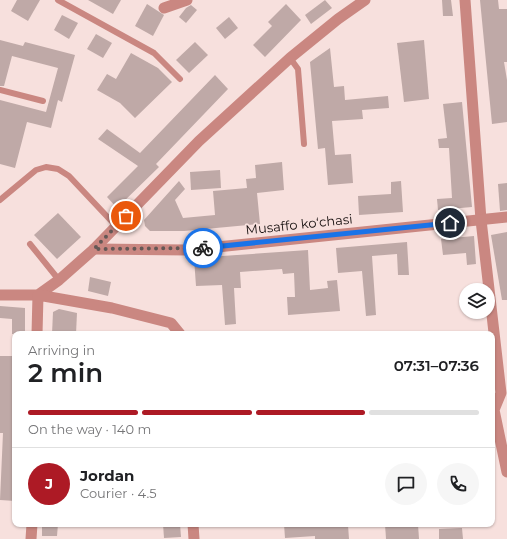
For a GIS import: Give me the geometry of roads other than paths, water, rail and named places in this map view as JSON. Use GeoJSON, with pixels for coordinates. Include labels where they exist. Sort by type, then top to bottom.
{"type":"FeatureCollection","features":[{"type":"Feature","properties":{"kind":"street"},"geometry":{"type":"LineString","coordinates":[[164,8],[187,0]]}},
{"type":"Feature","properties":{"kind":"street"},"geometry":{"type":"LineString","coordinates":[[38,295],[59,280],[94,249],[200,141],[290,58],[338,19],[365,0]]}},
{"type":"Feature","properties":{"kind":"street"},"geometry":{"type":"LineString","coordinates":[[465,0],[481,220],[493,331]]}},
{"type":"Feature","properties":{"kind":"street","name":"Musaffo koʻchasi"},"geometry":{"type":"LineString","coordinates":[[94,249],[188,250],[507,217]]}},
{"type":"Feature","properties":{"kind":"street"},"geometry":{"type":"LineString","coordinates":[[0,295],[38,295],[112,308],[171,323],[178,331]]}},
{"type":"Feature","properties":{"kind":"street"},"geometry":{"type":"LineString","coordinates":[[37,331],[38,295]]}},
{"type":"Feature","properties":{"kind":"street"},"geometry":{"type":"LineString","coordinates":[[495,347],[500,393],[495,407]]}},
{"type":"Feature","properties":{"kind":"street"},"geometry":{"type":"LineString","coordinates":[[495,415],[507,472]]}},
{"type":"Feature","properties":{"kind":"street"},"geometry":{"type":"LineString","coordinates":[[31,539],[32,527]]}},
{"type":"Feature","properties":{"kind":"street"},"geometry":{"type":"LineString","coordinates":[[193,527],[194,539]]}},
{"type":"Feature","properties":{"kind":"lane"},"geometry":{"type":"LineString","coordinates":[[58,0],[154,53],[180,79]]}},
{"type":"Feature","properties":{"kind":"lane"},"geometry":{"type":"LineString","coordinates":[[290,58],[298,69],[304,144]]}},
{"type":"Feature","properties":{"kind":"lane"},"geometry":{"type":"LineString","coordinates":[[0,90],[43,101]]}},
{"type":"Feature","properties":{"kind":"lane"},"geometry":{"type":"LineString","coordinates":[[0,200],[36,170],[46,167],[58,168],[69,176],[116,226]]}},
{"type":"Feature","properties":{"kind":"lane"},"geometry":{"type":"LineString","coordinates":[[30,244],[59,280]]}}]}
